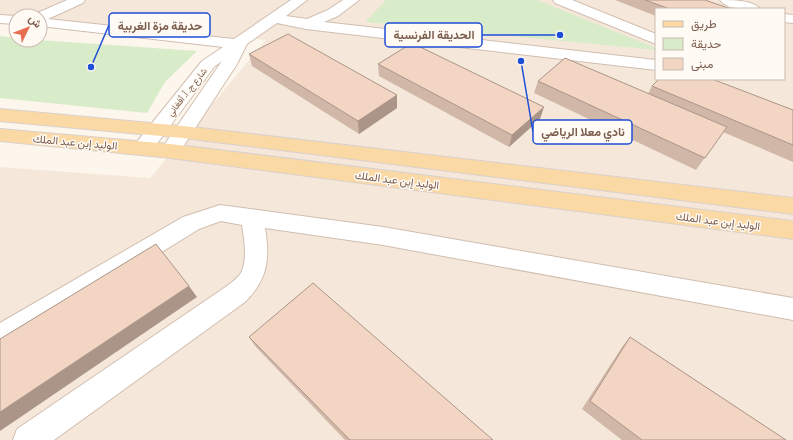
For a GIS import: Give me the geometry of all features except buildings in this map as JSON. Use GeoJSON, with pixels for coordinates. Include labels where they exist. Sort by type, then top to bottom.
{"type":"FeatureCollection","features":[{"type":"Feature","properties":{"kind":"main road","name":"الوليد إبن عبد الملك"},"geometry":{"type":"LineString","coordinates":[[0,115],[182,132],[793,206]]}},
{"type":"Feature","properties":{"kind":"main road","name":"الوليد إبن عبد الملك"},"geometry":{"type":"LineString","coordinates":[[0,135],[170,151],[793,230]]}},
{"type":"Feature","properties":{"kind":"street"},"geometry":{"type":"LineString","coordinates":[[48,14],[78,0]]}},
{"type":"Feature","properties":{"kind":"street","name":"شارع ج. أ. أفغاني"},"geometry":{"type":"LineString","coordinates":[[143,148],[205,68],[216,58],[239,44],[300,0]]}},
{"type":"Feature","properties":{"kind":"street"},"geometry":{"type":"LineString","coordinates":[[306,24],[334,13],[352,0]]}},
{"type":"Feature","properties":{"kind":"street"},"geometry":{"type":"LineString","coordinates":[[560,0],[655,39]]}},
{"type":"Feature","properties":{"kind":"street"},"geometry":{"type":"LineString","coordinates":[[727,0],[750,8]]}},
{"type":"Feature","properties":{"kind":"street"},"geometry":{"type":"LineString","coordinates":[[273,18],[306,24],[655,65]]}},
{"type":"Feature","properties":{"kind":"street"},"geometry":{"type":"LineString","coordinates":[[48,23],[239,44]]}},
{"type":"Feature","properties":{"kind":"street","name":"شارع ج. أ. أفغاني"},"geometry":{"type":"LineString","coordinates":[[170,151],[229,64],[239,44]]}},
{"type":"Feature","properties":{"kind":"street"},"geometry":{"type":"LineString","coordinates":[[0,336],[191,223],[220,214],[383,236],[793,310]]}},
{"type":"Feature","properties":{"kind":"street"},"geometry":{"type":"LineString","coordinates":[[28,440],[236,294],[250,278],[254,267],[256,252],[252,218]]}},
{"type":"Feature","properties":{"kind":"shaded area"},"geometry":{"type":"Polygon","coordinates":[[[0,0],[793,0],[793,440],[0,440],[0,167],[150,178],[266,40],[247,38],[239,44],[48,23],[48,8],[8,8],[8,18],[0,19],[0,0]]]}},
{"type":"Feature","properties":{"kind":"green space"},"geometry":{"type":"Polygon","coordinates":[[[386,0],[537,0],[655,48],[655,50],[365,22],[386,0]]]}},
{"type":"Feature","properties":{"kind":"green space"},"geometry":{"type":"Polygon","coordinates":[[[0,36],[8,37],[8,48],[48,48],[48,41],[197,51],[165,82],[147,113],[0,98],[0,36]]]}},
{"type":"Feature","properties":{"kind":"place","name":"الحديقة الفرنسية"},"geometry":{"type":"Point","coordinates":[560,35]}},
{"type":"Feature","properties":{"kind":"place","name":"نادي معلا الرياضي"},"geometry":{"type":"Point","coordinates":[521,61]}},
{"type":"Feature","properties":{"kind":"place","name":"حديقة مزة الغربية"},"geometry":{"type":"Point","coordinates":[91,67]}}]}
